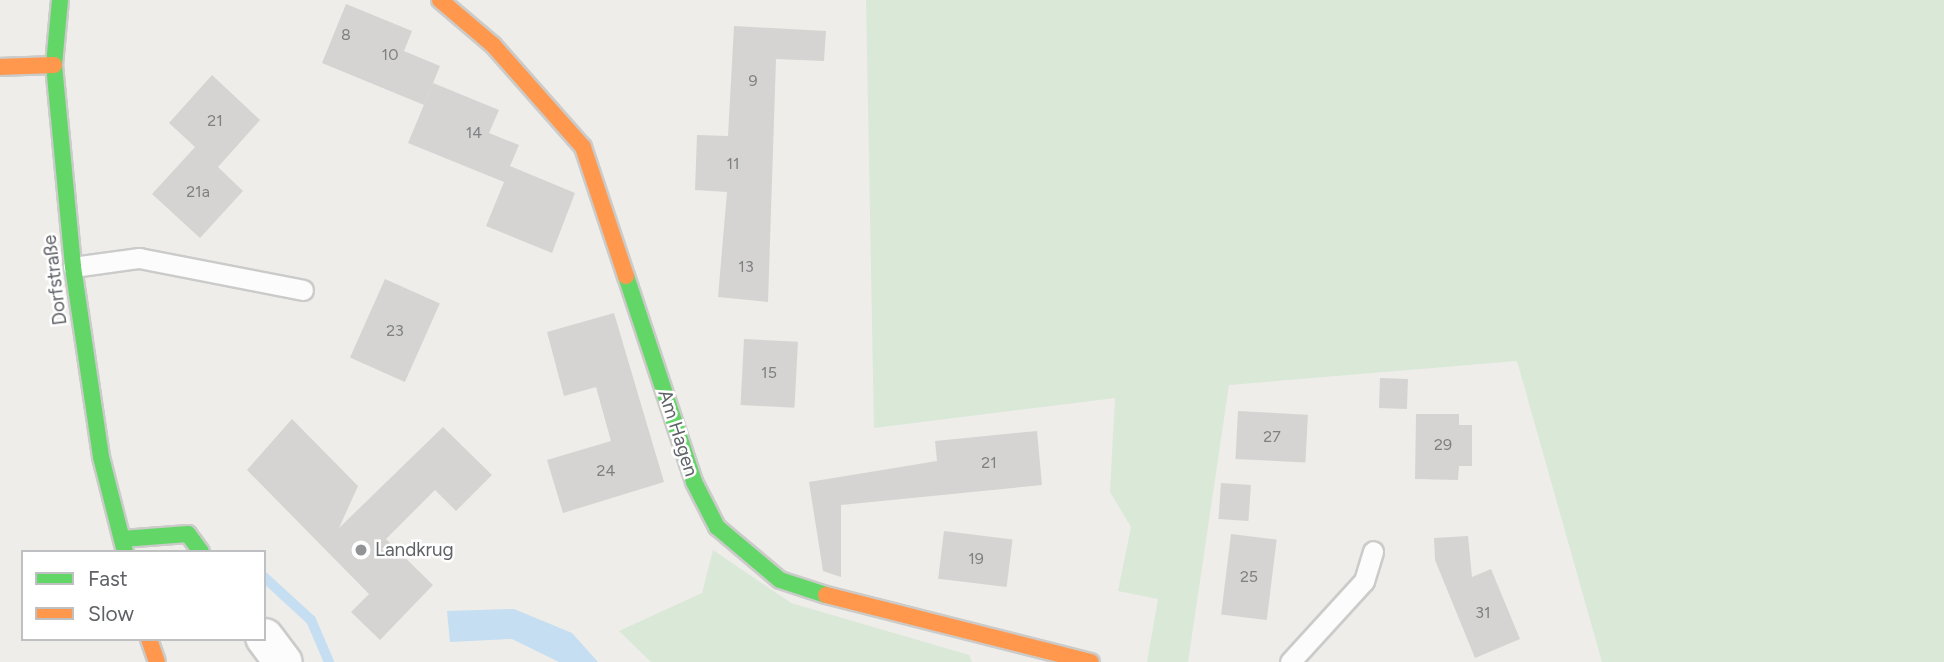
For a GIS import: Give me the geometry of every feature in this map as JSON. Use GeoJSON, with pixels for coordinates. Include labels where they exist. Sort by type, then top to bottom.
{"type":"FeatureCollection","features":[{"type":"Feature","properties":{"kind":"street","name":"Dorfstraße"},"geometry":{"type":"LineString","coordinates":[[60,0],[54,65],[72,267],[101,457],[124,545]]}},
{"type":"Feature","properties":{"kind":"street","name":"Am Hagen"},"geometry":{"type":"LineString","coordinates":[[440,0],[492,45],[583,147],[694,482],[717,527],[780,580],[885,614],[1091,662]]}},
{"type":"Feature","properties":{"kind":"street"},"geometry":{"type":"LineString","coordinates":[[0,67],[54,65]]}},
{"type":"Feature","properties":{"kind":"street"},"geometry":{"type":"LineString","coordinates":[[124,545],[188,534],[200,550]]}},
{"type":"Feature","properties":{"kind":"street"},"geometry":{"type":"LineString","coordinates":[[266,640],[283,662]]}},
{"type":"Feature","properties":{"kind":"street"},"geometry":{"type":"LineString","coordinates":[[150,641],[157,662]]}},
{"type":"Feature","properties":{"kind":"lane"},"geometry":{"type":"LineString","coordinates":[[72,267],[139,258],[303,290]]}},
{"type":"Feature","properties":{"kind":"lane"},"geometry":{"type":"LineString","coordinates":[[1290,662],[1364,581],[1373,551]]}},
{"type":"Feature","properties":{"kind":"green space"},"geometry":{"type":"Polygon","coordinates":[[[866,0],[1944,0],[1944,662],[1602,662],[1517,361],[1229,385],[1188,662],[1147,662],[1158,599],[1118,591],[1131,527],[1110,492],[1115,398],[874,428],[866,0]]]}},
{"type":"Feature","properties":{"kind":"green space"},"geometry":{"type":"Polygon","coordinates":[[[713,550],[791,603],[969,655],[972,662],[651,662],[619,631],[702,593],[713,550]]]}},
{"type":"Feature","properties":{"kind":"water"},"geometry":{"type":"Polygon","coordinates":[[[514,609],[572,633],[598,662],[559,662],[512,639],[450,642],[447,611],[514,609]]]}},
{"type":"Feature","properties":{"kind":"building"},"geometry":{"type":"Polygon","coordinates":[[[346,4],[412,31],[404,51],[440,66],[424,105],[322,63],[346,4]]]}},
{"type":"Feature","properties":{"kind":"building"},"geometry":{"type":"Polygon","coordinates":[[[734,26],[826,31],[824,61],[776,59],[768,302],[718,297],[727,192],[695,190],[697,135],[728,136],[734,26]]]}},
{"type":"Feature","properties":{"kind":"building"},"geometry":{"type":"Polygon","coordinates":[[[212,75],[260,120],[218,167],[243,191],[200,238],[152,194],[195,147],[169,123],[212,75]]]}},
{"type":"Feature","properties":{"kind":"building"},"geometry":{"type":"Polygon","coordinates":[[[433,83],[499,110],[489,133],[519,145],[510,166],[575,193],[552,253],[486,226],[504,182],[408,143],[433,83]]]}},
{"type":"Feature","properties":{"kind":"building"},"geometry":{"type":"Polygon","coordinates":[[[385,279],[440,303],[405,382],[350,358],[385,279]]]}},
{"type":"Feature","properties":{"kind":"building"},"geometry":{"type":"Polygon","coordinates":[[[614,313],[664,482],[563,513],[547,460],[611,441],[596,387],[564,396],[547,332],[614,313]]]}},
{"type":"Feature","properties":{"kind":"building"},"geometry":{"type":"Polygon","coordinates":[[[744,339],[798,342],[794,408],[741,405],[744,339]]]}},
{"type":"Feature","properties":{"kind":"building"},"geometry":{"type":"Polygon","coordinates":[[[1380,378],[1408,379],[1407,409],[1379,408],[1380,378]]]}},
{"type":"Feature","properties":{"kind":"building"},"geometry":{"type":"Polygon","coordinates":[[[1238,411],[1308,415],[1305,463],[1235,459],[1238,411]]]}},
{"type":"Feature","properties":{"kind":"building"},"geometry":{"type":"Polygon","coordinates":[[[1416,414],[1459,414],[1459,425],[1472,425],[1472,466],[1459,466],[1458,480],[1415,479],[1416,414]]]}},
{"type":"Feature","properties":{"kind":"building","name":"Landkrug"},"geometry":{"type":"Polygon","coordinates":[[[292,419],[358,486],[339,528],[443,427],[492,475],[456,511],[435,490],[386,539],[433,585],[380,640],[351,612],[369,594],[247,470],[292,419]]]}},
{"type":"Feature","properties":{"kind":"building"},"geometry":{"type":"Polygon","coordinates":[[[1037,431],[1042,485],[841,505],[841,577],[823,571],[809,482],[937,461],[935,441],[1037,431]]]}},
{"type":"Feature","properties":{"kind":"building"},"geometry":{"type":"Polygon","coordinates":[[[1221,483],[1251,485],[1248,521],[1218,519],[1221,483]]]}},
{"type":"Feature","properties":{"kind":"building"},"geometry":{"type":"Polygon","coordinates":[[[944,531],[1012,539],[1007,587],[938,579],[944,531]]]}},
{"type":"Feature","properties":{"kind":"building"},"geometry":{"type":"Polygon","coordinates":[[[1231,534],[1277,540],[1267,620],[1221,614],[1231,534]]]}},
{"type":"Feature","properties":{"kind":"building"},"geometry":{"type":"Polygon","coordinates":[[[1468,536],[1472,577],[1491,569],[1520,639],[1475,658],[1435,560],[1434,538],[1468,536]]]}},
{"type":"Feature","properties":{"kind":"waterway"},"geometry":{"type":"LineString","coordinates":[[266,579],[311,620],[329,662]]}},
{"type":"Feature","properties":{"kind":"traffic: fast"},"geometry":{"type":"LineString","coordinates":[[60,0],[54,65],[73,267],[101,457],[124,550]]}},
{"type":"Feature","properties":{"kind":"traffic: fast"},"geometry":{"type":"LineString","coordinates":[[626,276],[694,482],[717,527],[780,580],[826,595]]}},
{"type":"Feature","properties":{"kind":"traffic: fast"},"geometry":{"type":"LineString","coordinates":[[122,539],[188,534],[200,550]]}},
{"type":"Feature","properties":{"kind":"traffic: slow"},"geometry":{"type":"LineString","coordinates":[[440,0],[493,45],[583,147],[626,276]]}},
{"type":"Feature","properties":{"kind":"traffic: slow"},"geometry":{"type":"LineString","coordinates":[[0,67],[54,65]]}},
{"type":"Feature","properties":{"kind":"traffic: slow"},"geometry":{"type":"LineString","coordinates":[[826,595],[1091,662]]}},
{"type":"Feature","properties":{"kind":"traffic: slow"},"geometry":{"type":"LineString","coordinates":[[150,641],[157,662]]}},
{"type":"Feature","properties":{"kind":"place","name":"Landkrug"},"geometry":{"type":"Point","coordinates":[361,550]}}]}
